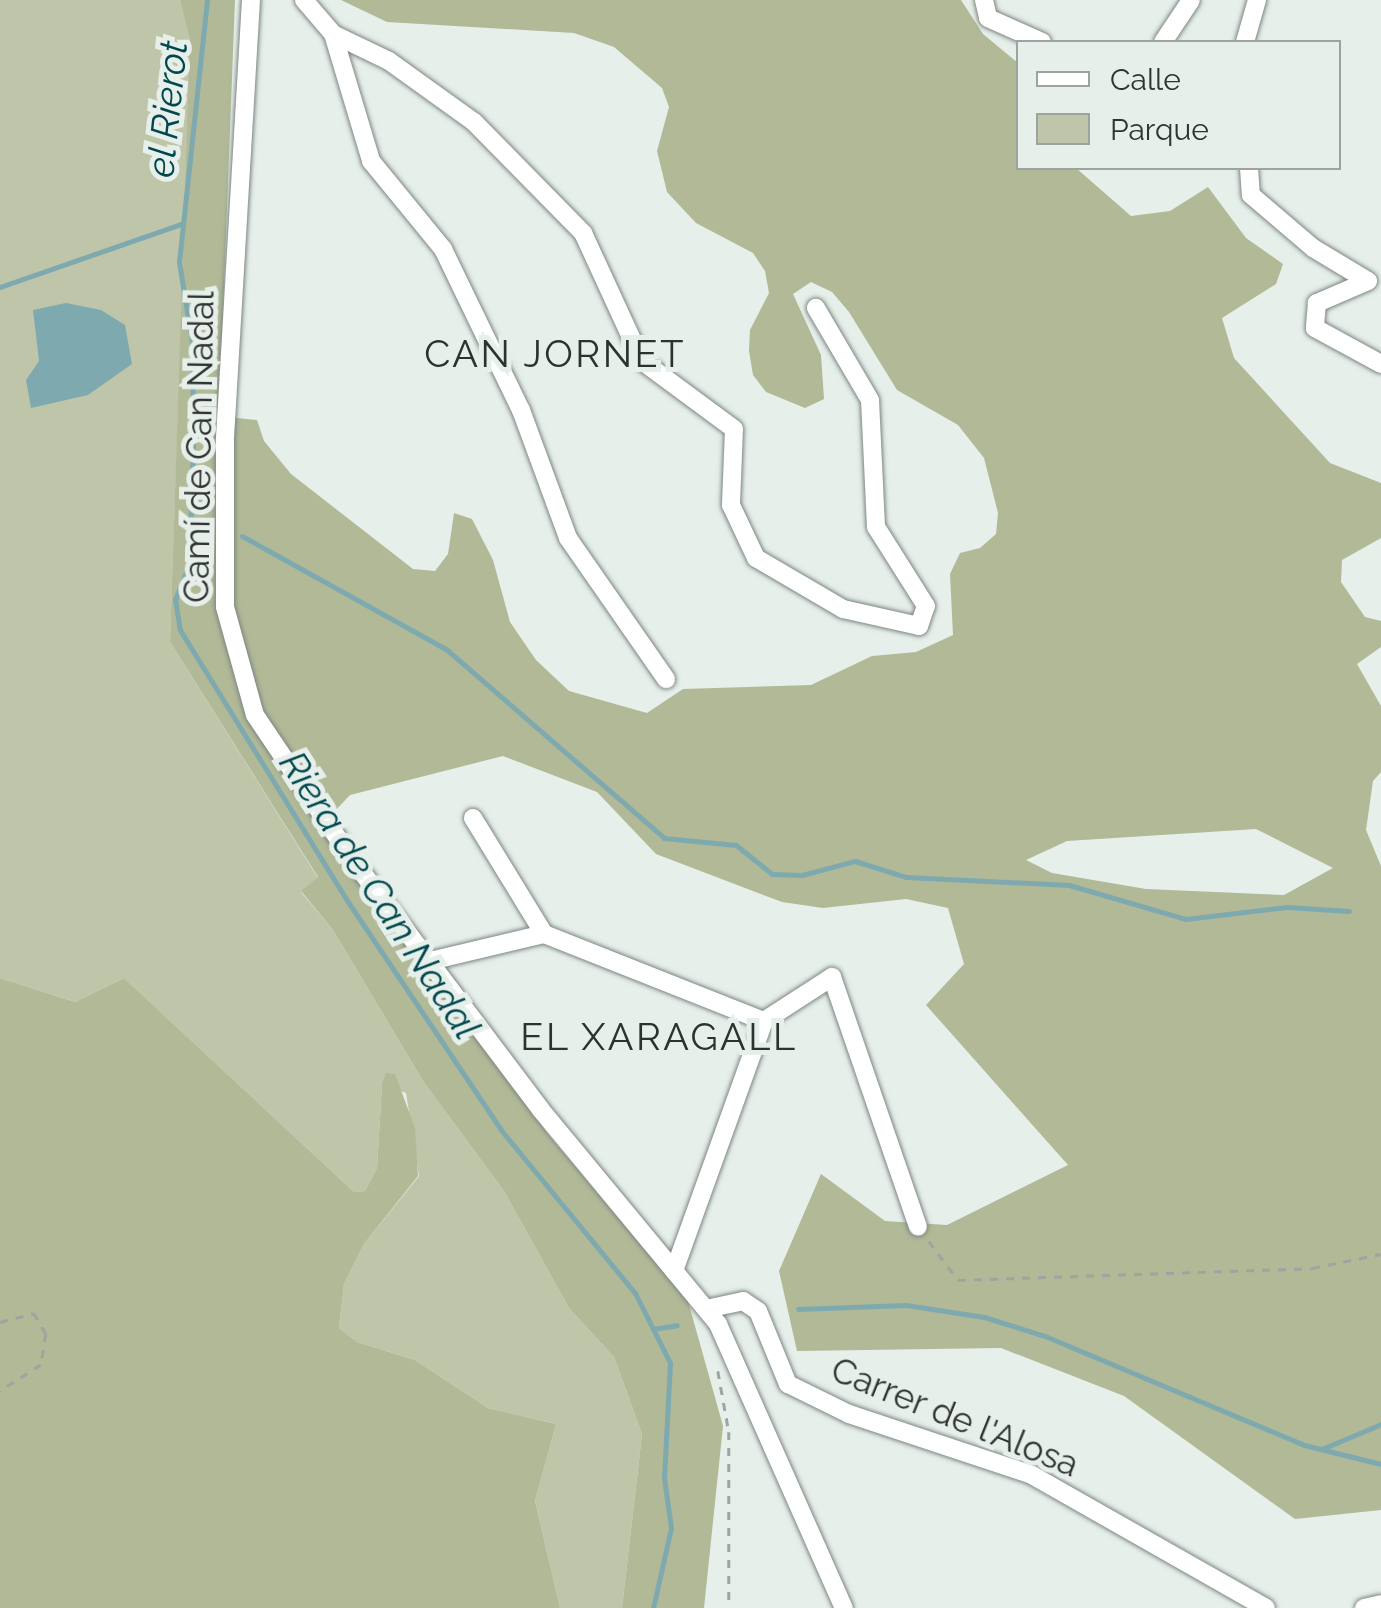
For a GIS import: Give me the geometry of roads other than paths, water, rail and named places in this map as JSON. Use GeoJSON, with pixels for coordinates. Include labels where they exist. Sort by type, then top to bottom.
{"type":"FeatureCollection","features":[{"type":"Feature","properties":{"kind":"street","name":"Camí de Can Nadal"},"geometry":{"type":"LineString","coordinates":[[251,0],[225,441],[225,606],[255,715],[541,1110],[718,1324],[844,1608]]}},
{"type":"Feature","properties":{"kind":"street"},"geometry":{"type":"LineString","coordinates":[[304,0],[333,34],[389,61],[474,122],[583,233],[642,361],[734,429],[731,505],[756,558],[843,609],[919,626],[926,606],[876,527],[870,400],[816,308]]}},
{"type":"Feature","properties":{"kind":"street"},"geometry":{"type":"LineString","coordinates":[[984,0],[988,18],[1038,40]]}},
{"type":"Feature","properties":{"kind":"street"},"geometry":{"type":"LineString","coordinates":[[1164,40],[1191,0]]}},
{"type":"Feature","properties":{"kind":"street"},"geometry":{"type":"LineString","coordinates":[[1246,40],[1258,0]]}},
{"type":"Feature","properties":{"kind":"street"},"geometry":{"type":"LineString","coordinates":[[333,34],[371,162],[444,249],[521,410],[568,538],[666,679]]}},
{"type":"Feature","properties":{"kind":"street"},"geometry":{"type":"LineString","coordinates":[[1248,170],[1252,195],[1313,248],[1368,282],[1317,303],[1315,328],[1381,364]]}},
{"type":"Feature","properties":{"kind":"street"},"geometry":{"type":"LineString","coordinates":[[473,818],[544,934]]}},
{"type":"Feature","properties":{"kind":"street"},"geometry":{"type":"LineString","coordinates":[[430,961],[544,934],[764,1020]]}},
{"type":"Feature","properties":{"kind":"street"},"geometry":{"type":"LineString","coordinates":[[674,1270],[764,1020],[832,976],[918,1226]]}},
{"type":"Feature","properties":{"kind":"street","name":"Carrer de l'Alosa"},"geometry":{"type":"LineString","coordinates":[[706,1309],[742,1301],[758,1312],[788,1384],[849,1414],[1032,1475],[1266,1608]]}},
{"type":"Feature","properties":{"kind":"street"},"geometry":{"type":"LineString","coordinates":[[1364,1608],[1381,1604]]}},
{"type":"Feature","properties":{"kind":"water"},"geometry":{"type":"Polygon","coordinates":[[[66,303],[101,310],[125,325],[132,364],[88,395],[31,408],[26,380],[39,361],[33,310],[66,303]]]}},
{"type":"Feature","properties":{"kind":"waterway","name":"Riera de Can Nadal"},"geometry":{"type":"LineString","coordinates":[[207,0],[179,262],[192,342],[193,445],[189,565],[175,599],[180,630],[346,899],[501,1130],[635,1293],[670,1363],[664,1478],[671,1528],[653,1608]]}},
{"type":"Feature","properties":{"kind":"waterway"},"geometry":{"type":"LineString","coordinates":[[0,287],[181,224]]}},
{"type":"Feature","properties":{"kind":"waterway"},"geometry":{"type":"LineString","coordinates":[[190,527],[207,529]]}},
{"type":"Feature","properties":{"kind":"waterway"},"geometry":{"type":"LineString","coordinates":[[242,536],[446,649],[664,838],[736,845],[772,874],[802,875],[855,861],[906,877],[1069,885],[1186,919],[1287,907],[1349,911]]}},
{"type":"Feature","properties":{"kind":"waterway"},"geometry":{"type":"LineString","coordinates":[[798,1309],[906,1305],[984,1317],[1045,1336],[1304,1445],[1381,1464]]}},
{"type":"Feature","properties":{"kind":"waterway"},"geometry":{"type":"LineString","coordinates":[[653,1329],[677,1325]]}},
{"type":"Feature","properties":{"kind":"waterway"},"geometry":{"type":"LineString","coordinates":[[1324,1448],[1381,1424]]}},
{"type":"Feature","properties":{"kind":"district","name":"CAN JORNET"},"geometry":{"type":"Point","coordinates":[555,354]}},
{"type":"Feature","properties":{"kind":"district","name":"EL XARAGALL"},"geometry":{"type":"Point","coordinates":[659,1037]}},
{"type":"Feature","properties":{"kind":"water label","name":"el Rierot"},"geometry":{"type":"Point","coordinates":[167,109]}}]}
